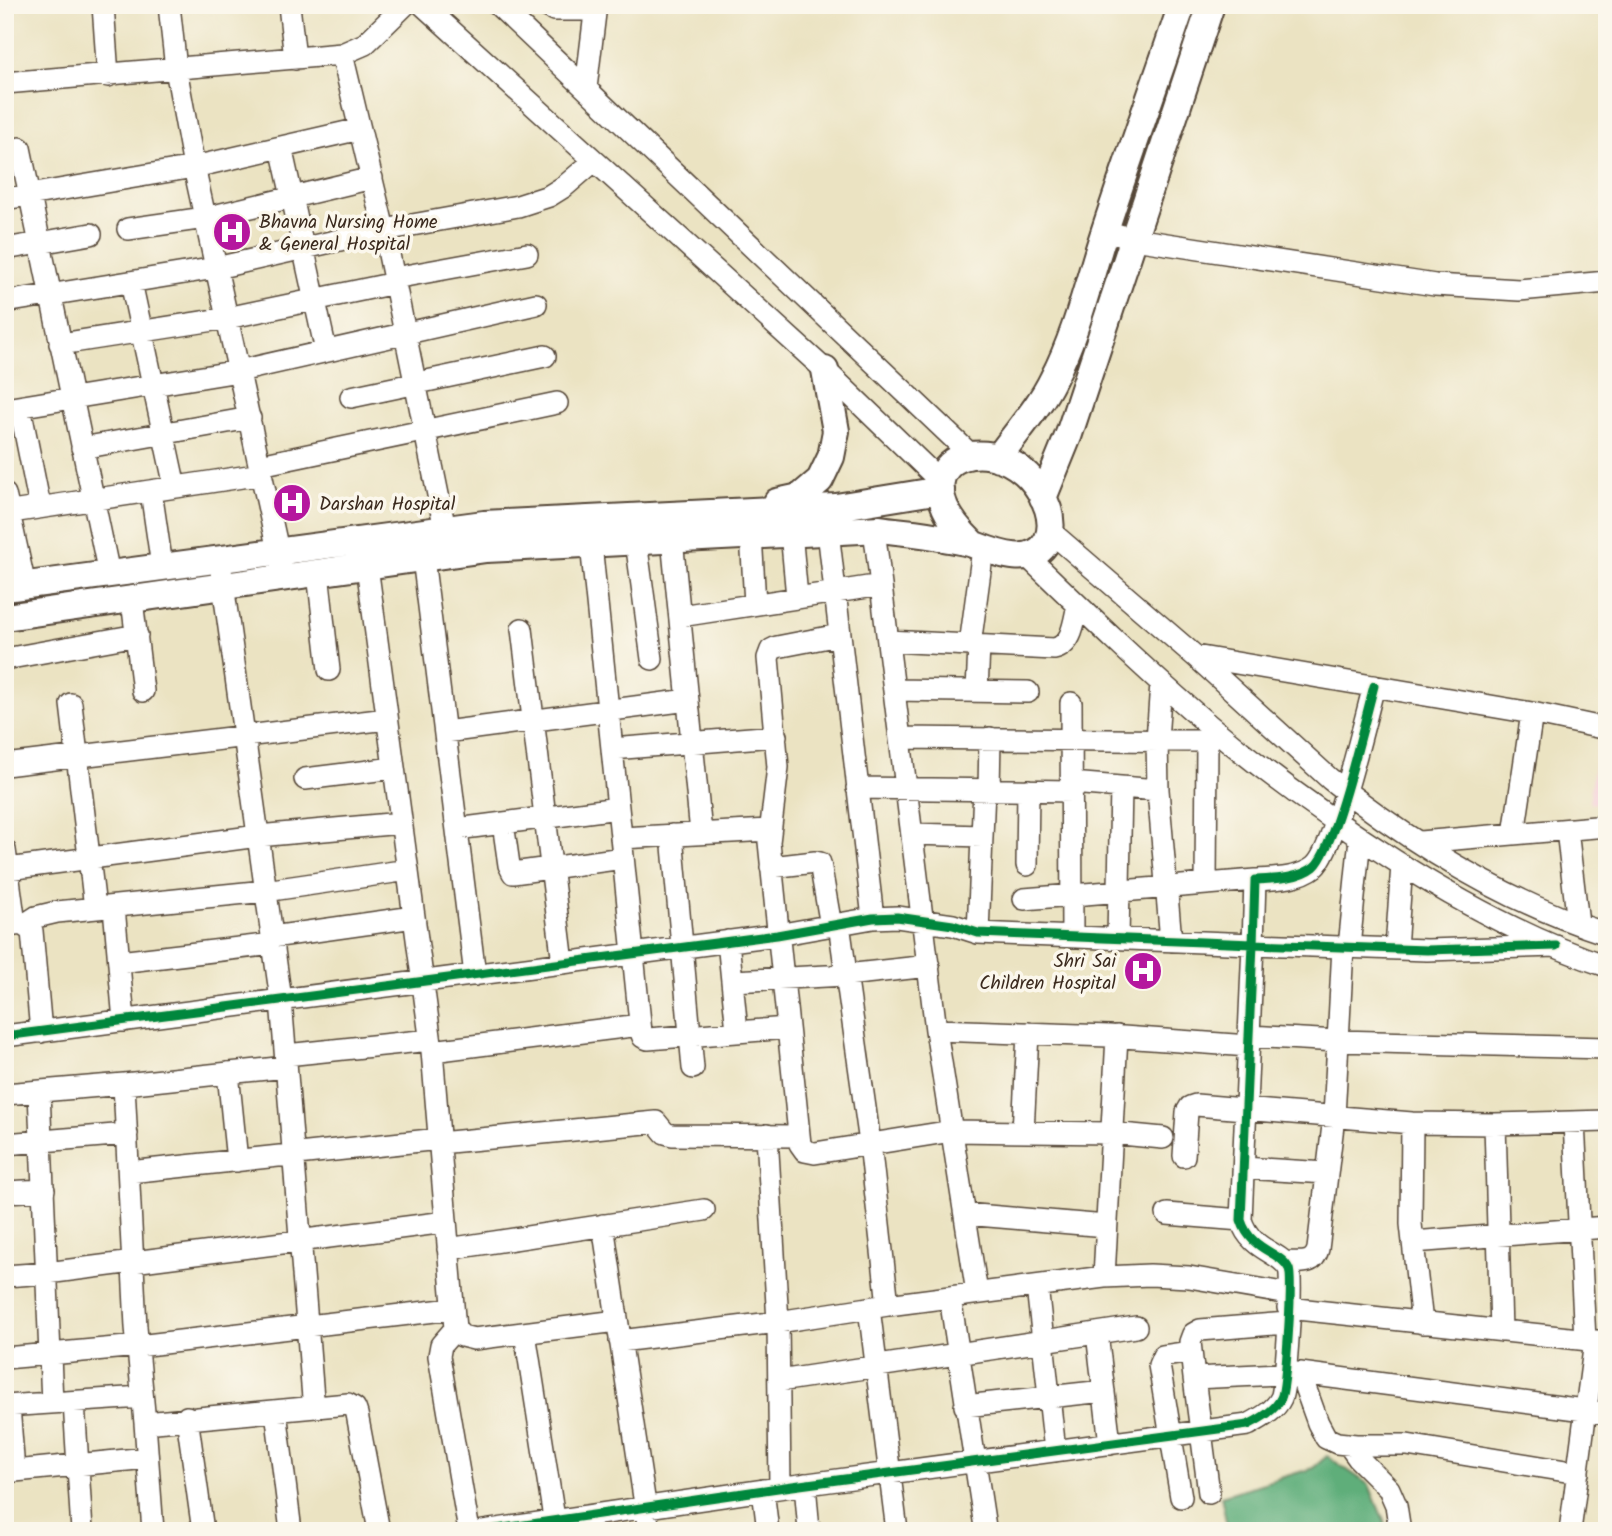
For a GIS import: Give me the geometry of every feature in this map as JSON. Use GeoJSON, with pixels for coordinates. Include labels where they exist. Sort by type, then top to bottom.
{"type":"FeatureCollection","features":[{"type":"Feature","properties":{"kind":"main road"},"geometry":{"type":"LineString","coordinates":[[998,458],[1037,407],[1069,346],[1182,5]]}},
{"type":"Feature","properties":{"kind":"main road"},"geometry":{"type":"LineString","coordinates":[[1043,498],[1069,434],[1211,5]]}},
{"type":"Feature","properties":{"kind":"main road"},"geometry":{"type":"LineString","coordinates":[[746,523],[800,497],[820,480],[831,457],[836,431],[825,370]]}},
{"type":"Feature","properties":{"kind":"main road"},"geometry":{"type":"LineString","coordinates":[[15,587],[484,524],[746,523],[791,532],[874,529],[933,535],[1006,556],[1026,555],[1040,550],[1051,532],[1049,513],[1040,491],[1024,472],[998,458],[971,455],[952,461],[945,467],[941,486],[944,503],[955,527],[978,547]]}},
{"type":"Feature","properties":{"kind":"main road"},"geometry":{"type":"LineString","coordinates":[[5,617],[486,549],[672,539],[941,486]]}},
{"type":"Feature","properties":{"kind":"street"},"geometry":{"type":"LineString","coordinates":[[103,5],[108,76]]}},
{"type":"Feature","properties":{"kind":"street"},"geometry":{"type":"LineString","coordinates":[[169,5],[176,69],[194,167],[284,578]]}},
{"type":"Feature","properties":{"kind":"street"},"geometry":{"type":"LineString","coordinates":[[289,5],[295,59]]}},
{"type":"Feature","properties":{"kind":"street"},"geometry":{"type":"LineString","coordinates":[[5,83],[342,54],[365,44],[405,5]]}},
{"type":"Feature","properties":{"kind":"street"},"geometry":{"type":"LineString","coordinates":[[423,5],[825,370],[941,486]]}},
{"type":"Feature","properties":{"kind":"street"},"geometry":{"type":"LineString","coordinates":[[498,5],[971,455]]}},
{"type":"Feature","properties":{"kind":"street"},"geometry":{"type":"LineString","coordinates":[[544,5],[554,10],[596,8],[586,89]]}},
{"type":"Feature","properties":{"kind":"street"},"geometry":{"type":"LineString","coordinates":[[342,54],[395,280],[445,529]]}},
{"type":"Feature","properties":{"kind":"street"},"geometry":{"type":"LineString","coordinates":[[5,199],[194,167],[360,129]]}},
{"type":"Feature","properties":{"kind":"street"},"geometry":{"type":"LineString","coordinates":[[281,147],[326,351]]}},
{"type":"Feature","properties":{"kind":"street"},"geometry":{"type":"LineString","coordinates":[[20,148],[109,574]]}},
{"type":"Feature","properties":{"kind":"street"},"geometry":{"type":"LineString","coordinates":[[5,302],[216,268],[384,230],[532,203],[565,186],[594,161]]}},
{"type":"Feature","properties":{"kind":"street"},"geometry":{"type":"LineString","coordinates":[[128,229],[205,218],[372,178]]}},
{"type":"Feature","properties":{"kind":"street"},"geometry":{"type":"LineString","coordinates":[[1105,231],[1134,239],[1435,285],[1519,290],[1607,282]]}},
{"type":"Feature","properties":{"kind":"street"},"geometry":{"type":"LineString","coordinates":[[5,249],[91,234]]}},
{"type":"Feature","properties":{"kind":"street"},"geometry":{"type":"LineString","coordinates":[[60,344],[227,318],[395,280],[527,254]]}},
{"type":"Feature","properties":{"kind":"street"},"geometry":{"type":"LineString","coordinates":[[131,282],[175,487]]}},
{"type":"Feature","properties":{"kind":"street"},"geometry":{"type":"LineString","coordinates":[[40,507],[12,408],[239,371],[536,304]]}},
{"type":"Feature","properties":{"kind":"street"},"geometry":{"type":"LineString","coordinates":[[351,397],[545,356]]}},
{"type":"Feature","properties":{"kind":"street"},"geometry":{"type":"LineString","coordinates":[[15,587],[7,506],[40,507],[175,487],[557,403]]}},
{"type":"Feature","properties":{"kind":"street"},"geometry":{"type":"LineString","coordinates":[[82,448],[250,418]]}},
{"type":"Feature","properties":{"kind":"street"},"geometry":{"type":"LineString","coordinates":[[151,491],[162,566]]}},
{"type":"Feature","properties":{"kind":"street"},"geometry":{"type":"LineString","coordinates":[[746,523],[755,604]]}},
{"type":"Feature","properties":{"kind":"street"},"geometry":{"type":"LineString","coordinates":[[874,529],[936,1030],[977,1293]]}},
{"type":"Feature","properties":{"kind":"street"},"geometry":{"type":"LineString","coordinates":[[828,531],[873,918]]}},
{"type":"Feature","properties":{"kind":"street"},"geometry":{"type":"LineString","coordinates":[[791,532],[797,597]]}},
{"type":"Feature","properties":{"kind":"street"},"geometry":{"type":"LineString","coordinates":[[1051,532],[1195,656],[1345,791],[1454,865],[1530,904],[1607,934]]}},
{"type":"Feature","properties":{"kind":"street"},"geometry":{"type":"LineString","coordinates":[[672,539],[701,833]]}},
{"type":"Feature","properties":{"kind":"street"},"geometry":{"type":"LineString","coordinates":[[636,541],[652,659]]}},
{"type":"Feature","properties":{"kind":"street"},"geometry":{"type":"LineString","coordinates":[[591,544],[643,1037],[648,1039],[787,1028]]}},
{"type":"Feature","properties":{"kind":"street"},"geometry":{"type":"LineString","coordinates":[[977,691],[975,645],[978,547]]}},
{"type":"Feature","properties":{"kind":"street"},"geometry":{"type":"LineString","coordinates":[[1026,555],[1161,682],[1210,734],[1335,822],[1440,890],[1514,928],[1607,966]]}},
{"type":"Feature","properties":{"kind":"street"},"geometry":{"type":"LineString","coordinates":[[220,558],[281,1000],[313,1398],[311,1406]]}},
{"type":"Feature","properties":{"kind":"street"},"geometry":{"type":"LineString","coordinates":[[423,558],[475,975]]}},
{"type":"Feature","properties":{"kind":"street"},"geometry":{"type":"LineString","coordinates":[[367,566],[431,1046],[454,1319],[462,1336],[474,1339],[525,1333],[778,1322],[977,1293],[1104,1277],[1150,1275],[1189,1277],[1288,1308],[1596,1341]]}},
{"type":"Feature","properties":{"kind":"street"},"geometry":{"type":"LineString","coordinates":[[318,573],[330,670]]}},
{"type":"Feature","properties":{"kind":"street"},"geometry":{"type":"LineString","coordinates":[[680,616],[881,585]]}},
{"type":"Feature","properties":{"kind":"street"},"geometry":{"type":"LineString","coordinates":[[132,600],[143,691]]}},
{"type":"Feature","properties":{"kind":"street"},"geometry":{"type":"LineString","coordinates":[[888,641],[1054,649],[1063,647],[1068,642],[1078,605]]}},
{"type":"Feature","properties":{"kind":"street"},"geometry":{"type":"LineString","coordinates":[[522,629],[563,963]]}},
{"type":"Feature","properties":{"kind":"street"},"geometry":{"type":"LineString","coordinates":[[5,659],[137,635]]}},
{"type":"Feature","properties":{"kind":"street"},"geometry":{"type":"LineString","coordinates":[[839,635],[777,648],[769,653],[777,788],[769,830],[771,867],[800,1144],[805,1151],[815,1153],[952,1130],[1111,1133],[1163,1138]]}},
{"type":"Feature","properties":{"kind":"street"},"geometry":{"type":"LineString","coordinates":[[1195,656],[1532,713],[1607,729]]}},
{"type":"Feature","properties":{"kind":"street"},"geometry":{"type":"LineString","coordinates":[[1161,682],[1157,740],[1158,790],[1171,940]]}},
{"type":"Feature","properties":{"kind":"street"},"geometry":{"type":"LineString","coordinates":[[1024,898],[1255,880],[1298,875],[1314,867],[1324,853],[1335,822],[1374,686]]}},
{"type":"Feature","properties":{"kind":"street"},"geometry":{"type":"LineString","coordinates":[[894,690],[1028,692]]}},
{"type":"Feature","properties":{"kind":"street"},"geometry":{"type":"LineString","coordinates":[[444,732],[688,700]]}},
{"type":"Feature","properties":{"kind":"street"},"geometry":{"type":"LineString","coordinates":[[1071,703],[1072,937]]}},
{"type":"Feature","properties":{"kind":"street"},"geometry":{"type":"LineString","coordinates":[[71,705],[90,859],[119,962],[124,1020]]}},
{"type":"Feature","properties":{"kind":"street"},"geometry":{"type":"LineString","coordinates":[[1514,834],[1532,713]]}},
{"type":"Feature","properties":{"kind":"street"},"geometry":{"type":"LineString","coordinates":[[5,765],[387,719]]}},
{"type":"Feature","properties":{"kind":"street"},"geometry":{"type":"LineString","coordinates":[[900,738],[1157,740],[1210,734]]}},
{"type":"Feature","properties":{"kind":"street"},"geometry":{"type":"LineString","coordinates":[[1206,884],[1210,734]]}},
{"type":"Feature","properties":{"kind":"street"},"geometry":{"type":"LineString","coordinates":[[612,749],[776,736]]}},
{"type":"Feature","properties":{"kind":"street"},"geometry":{"type":"LineString","coordinates":[[978,933],[990,738]]}},
{"type":"Feature","properties":{"kind":"street"},"geometry":{"type":"LineString","coordinates":[[305,779],[394,768]]}},
{"type":"Feature","properties":{"kind":"street"},"geometry":{"type":"LineString","coordinates":[[858,788],[1028,790],[1121,787],[1158,790]]}},
{"type":"Feature","properties":{"kind":"street"},"geometry":{"type":"LineString","coordinates":[[1118,938],[1121,787]]}},
{"type":"Feature","properties":{"kind":"street"},"geometry":{"type":"LineString","coordinates":[[1027,865],[1028,790]]}},
{"type":"Feature","properties":{"kind":"street"},"geometry":{"type":"LineString","coordinates":[[457,829],[618,808]]}},
{"type":"Feature","properties":{"kind":"street"},"geometry":{"type":"LineString","coordinates":[[15,925],[7,860],[90,859],[258,836],[401,823]]}},
{"type":"Feature","properties":{"kind":"street"},"geometry":{"type":"LineString","coordinates":[[503,823],[510,870],[518,874],[552,869],[672,835],[769,830]]}},
{"type":"Feature","properties":{"kind":"street"},"geometry":{"type":"LineString","coordinates":[[1420,842],[1607,826]]}},
{"type":"Feature","properties":{"kind":"street"},"geometry":{"type":"LineString","coordinates":[[1567,830],[1578,923]]}},
{"type":"Feature","properties":{"kind":"street"},"geometry":{"type":"LineString","coordinates":[[913,834],[982,836]]}},
{"type":"Feature","properties":{"kind":"street"},"geometry":{"type":"LineString","coordinates":[[672,835],[693,1068]]}},
{"type":"Feature","properties":{"kind":"street"},"geometry":{"type":"LineString","coordinates":[[1255,880],[1241,1220],[1257,1245],[1284,1262],[1305,1262],[1316,1257],[1327,1173],[1334,1117],[1346,947],[1360,838]]}},
{"type":"Feature","properties":{"kind":"street"},"geometry":{"type":"LineString","coordinates":[[771,867],[820,863],[846,975],[870,1143],[878,1306],[876,1367],[897,1531]]}},
{"type":"Feature","properties":{"kind":"street"},"geometry":{"type":"LineString","coordinates":[[1396,948],[1402,865]]}},
{"type":"Feature","properties":{"kind":"street"},"geometry":{"type":"LineString","coordinates":[[1440,890],[1454,865]]}},
{"type":"Feature","properties":{"kind":"street"},"geometry":{"type":"LineString","coordinates":[[15,925],[47,913],[265,891],[408,870]]}},
{"type":"Feature","properties":{"kind":"street"},"geometry":{"type":"LineString","coordinates":[[119,962],[414,917]]}},
{"type":"Feature","properties":{"kind":"street"},"geometry":{"type":"LineString","coordinates":[[5,1036],[777,935],[873,918],[897,917],[953,925],[978,933],[1072,937],[1427,950],[1556,946]]}},
{"type":"Feature","properties":{"kind":"street"},"geometry":{"type":"LineString","coordinates":[[15,925],[32,930],[41,1032]]}},
{"type":"Feature","properties":{"kind":"street"},"geometry":{"type":"LineString","coordinates":[[728,941],[737,1031]]}},
{"type":"Feature","properties":{"kind":"street"},"geometry":{"type":"LineString","coordinates":[[732,981],[846,975],[929,966]]}},
{"type":"Feature","properties":{"kind":"street"},"geometry":{"type":"LineString","coordinates":[[5,1094],[228,1073],[286,1061],[640,1025]]}},
{"type":"Feature","properties":{"kind":"street"},"geometry":{"type":"LineString","coordinates":[[936,1030],[1250,1041],[1607,1048]]}},
{"type":"Feature","properties":{"kind":"street"},"geometry":{"type":"LineString","coordinates":[[1023,1132],[1028,1033]]}},
{"type":"Feature","properties":{"kind":"street"},"geometry":{"type":"LineString","coordinates":[[1104,1277],[1117,1036]]}},
{"type":"Feature","properties":{"kind":"street"},"geometry":{"type":"LineString","coordinates":[[228,1073],[237,1161]]}},
{"type":"Feature","properties":{"kind":"street"},"geometry":{"type":"LineString","coordinates":[[124,1084],[138,1346],[153,1531]]}},
{"type":"Feature","properties":{"kind":"street"},"geometry":{"type":"LineString","coordinates":[[39,1091],[52,1403]]}},
{"type":"Feature","properties":{"kind":"street"},"geometry":{"type":"LineString","coordinates":[[1184,1156],[1187,1112],[1190,1107],[1412,1123],[1607,1121]]}},
{"type":"Feature","properties":{"kind":"street"},"geometry":{"type":"LineString","coordinates":[[129,1172],[656,1122],[665,1133],[672,1135],[799,1136]]}},
{"type":"Feature","properties":{"kind":"street"},"geometry":{"type":"LineString","coordinates":[[1570,1531],[1578,1473],[1597,1412],[1596,1341],[1579,1229],[1574,1122]]}},
{"type":"Feature","properties":{"kind":"street"},"geometry":{"type":"LineString","coordinates":[[1412,1123],[1410,1178],[1413,1242],[1422,1324]]}},
{"type":"Feature","properties":{"kind":"street"},"geometry":{"type":"LineString","coordinates":[[1494,1124],[1501,1331]]}},
{"type":"Feature","properties":{"kind":"street"},"geometry":{"type":"LineString","coordinates":[[5,1144],[127,1133]]}},
{"type":"Feature","properties":{"kind":"street"},"geometry":{"type":"LineString","coordinates":[[768,1135],[779,1381],[768,1531]]}},
{"type":"Feature","properties":{"kind":"street"},"geometry":{"type":"LineString","coordinates":[[1243,1168],[1327,1173]]}},
{"type":"Feature","properties":{"kind":"street"},"geometry":{"type":"LineString","coordinates":[[5,1192],[44,1191]]}},
{"type":"Feature","properties":{"kind":"street"},"geometry":{"type":"LineString","coordinates":[[448,1249],[704,1210]]}},
{"type":"Feature","properties":{"kind":"street"},"geometry":{"type":"LineString","coordinates":[[965,1214],[1106,1226]]}},
{"type":"Feature","properties":{"kind":"street"},"geometry":{"type":"LineString","coordinates":[[1167,1214],[1241,1220]]}},
{"type":"Feature","properties":{"kind":"street"},"geometry":{"type":"LineString","coordinates":[[5,1276],[47,1273],[446,1222]]}},
{"type":"Feature","properties":{"kind":"street"},"geometry":{"type":"LineString","coordinates":[[603,1225],[649,1531]]}},
{"type":"Feature","properties":{"kind":"street"},"geometry":{"type":"LineString","coordinates":[[1413,1242],[1607,1227]]}},
{"type":"Feature","properties":{"kind":"street"},"geometry":{"type":"LineString","coordinates":[[1284,1262],[1291,1278],[1288,1308],[1293,1373],[1326,1438],[1348,1444],[1408,1444],[1578,1473]]}},
{"type":"Feature","properties":{"kind":"street"},"geometry":{"type":"LineString","coordinates":[[1037,1286],[1055,1451]]}},
{"type":"Feature","properties":{"kind":"street"},"geometry":{"type":"LineString","coordinates":[[950,1297],[985,1527]]}},
{"type":"Feature","properties":{"kind":"street"},"geometry":{"type":"LineString","coordinates":[[1209,1493],[1199,1432],[1191,1352],[1192,1334],[1288,1308]]}},
{"type":"Feature","properties":{"kind":"street"},"geometry":{"type":"LineString","coordinates":[[5,1357],[138,1346],[306,1326],[454,1319]]}},
{"type":"Feature","properties":{"kind":"street"},"geometry":{"type":"LineString","coordinates":[[454,1319],[441,1345],[439,1356],[469,1531]]}},
{"type":"Feature","properties":{"kind":"street"},"geometry":{"type":"LineString","coordinates":[[779,1381],[1136,1327]]}},
{"type":"Feature","properties":{"kind":"street"},"geometry":{"type":"LineString","coordinates":[[525,1333],[555,1526]]}},
{"type":"Feature","properties":{"kind":"street"},"geometry":{"type":"LineString","coordinates":[[1097,1333],[1110,1444]]}},
{"type":"Feature","properties":{"kind":"street"},"geometry":{"type":"LineString","coordinates":[[1181,1497],[1159,1360],[1168,1354],[1191,1352]]}},
{"type":"Feature","properties":{"kind":"street"},"geometry":{"type":"LineString","coordinates":[[1194,1378],[1293,1373],[1597,1412]]}},
{"type":"Feature","properties":{"kind":"street"},"geometry":{"type":"LineString","coordinates":[[483,1531],[555,1526],[645,1507],[1248,1425],[1266,1415],[1281,1398],[1293,1373]]}},
{"type":"Feature","properties":{"kind":"street"},"geometry":{"type":"LineString","coordinates":[[965,1406],[1104,1391]]}},
{"type":"Feature","properties":{"kind":"street"},"geometry":{"type":"LineString","coordinates":[[142,1397],[7,1406],[10,1471],[147,1458]]}},
{"type":"Feature","properties":{"kind":"street"},"geometry":{"type":"LineString","coordinates":[[74,1402],[82,1531]]}},
{"type":"Feature","properties":{"kind":"street"},"geometry":{"type":"LineString","coordinates":[[145,1423],[348,1404],[355,1408],[379,1531]]}},
{"type":"Feature","properties":{"kind":"street"},"geometry":{"type":"LineString","coordinates":[[276,1411],[291,1531]]}},
{"type":"Feature","properties":{"kind":"street"},"geometry":{"type":"LineString","coordinates":[[187,1418],[203,1531]]}},
{"type":"Feature","properties":{"kind":"street"},"geometry":{"type":"LineString","coordinates":[[1348,1444],[1363,1464],[1389,1489],[1396,1505],[1399,1531]]}},
{"type":"Feature","properties":{"kind":"street"},"geometry":{"type":"LineString","coordinates":[[804,1484],[809,1531]]}},
{"type":"Feature","properties":{"kind":"shaded area"},"geometry":{"type":"Polygon","coordinates":[[[1598,741],[1607,744],[1607,805],[1589,803],[1598,741]]]}},
{"type":"Feature","properties":{"kind":"green space"},"geometry":{"type":"Polygon","coordinates":[[[1327,1456],[1369,1485],[1386,1531],[1228,1531],[1221,1496],[1313,1468],[1327,1456]]]}},
{"type":"Feature","properties":{"kind":"cycle path"},"geometry":{"type":"LineString","coordinates":[[5,1036],[777,935],[873,918],[897,917],[953,925],[978,933],[1253,944],[1255,880],[1301,874],[1314,867],[1322,856],[1340,811],[1374,686]]}},
{"type":"Feature","properties":{"kind":"cycle path"},"geometry":{"type":"LineString","coordinates":[[483,1531],[1252,1423],[1271,1411],[1281,1398],[1287,1355],[1290,1292],[1289,1269],[1285,1263],[1258,1245],[1241,1220],[1253,944],[1427,950],[1556,946]]}},
{"type":"Feature","properties":{"kind":"place","name":"Bhavna Nursing Home & General Hospital"},"geometry":{"type":"Point","coordinates":[232,232]}},
{"type":"Feature","properties":{"kind":"place","name":"Darshan Hospital"},"geometry":{"type":"Point","coordinates":[292,503]}},
{"type":"Feature","properties":{"kind":"place","name":"Shri Sai Children Hospital"},"geometry":{"type":"Point","coordinates":[1143,971]}}]}
